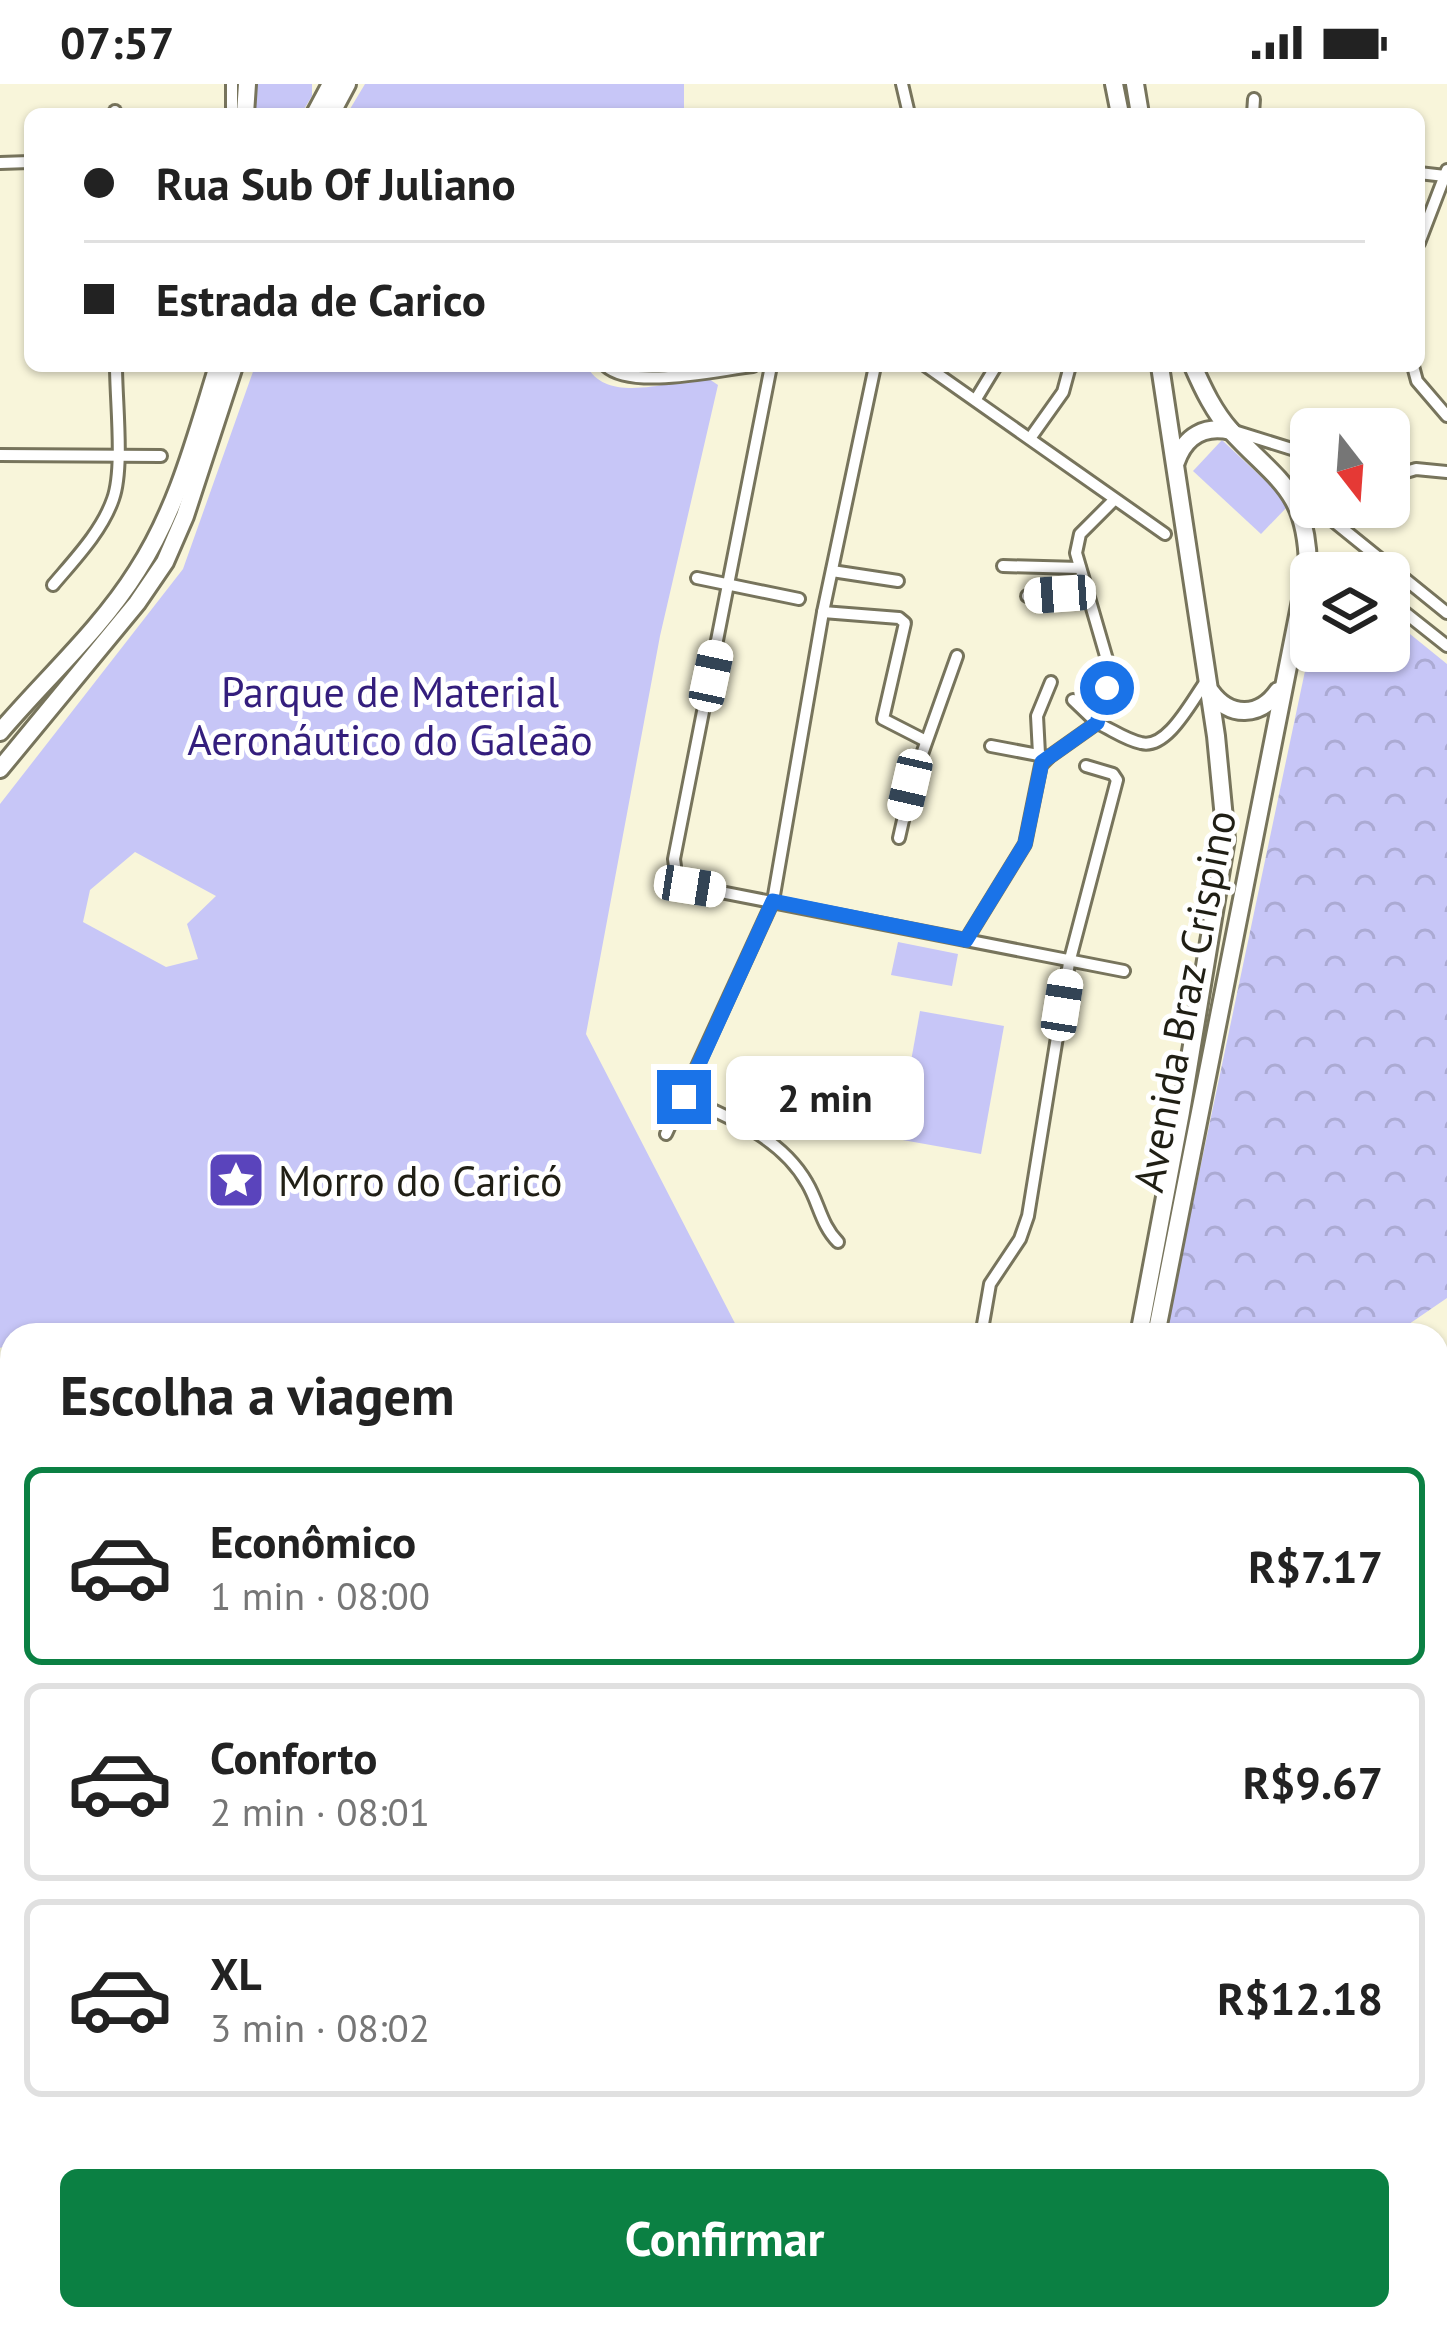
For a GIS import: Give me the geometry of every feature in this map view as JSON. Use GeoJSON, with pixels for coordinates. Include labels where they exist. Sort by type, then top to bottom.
{"type":"FeatureCollection","features":[{"type":"Feature","properties":{"kind":"main road"},"geometry":{"type":"LineString","coordinates":[[327,94],[347,84]]}},
{"type":"Feature","properties":{"kind":"main road"},"geometry":{"type":"LineString","coordinates":[[1,731],[136,573],[175,498],[216,372]]}},
{"type":"Feature","properties":{"kind":"main road"},"geometry":{"type":"LineString","coordinates":[[0,769],[137,603],[165,562],[232,372]]}},
{"type":"Feature","properties":{"kind":"main road","name":"Avenida Braz Crispino"},"geometry":{"type":"LineString","coordinates":[[1140,1323],[1226,839],[1208,683],[1161,372]]}},
{"type":"Feature","properties":{"kind":"main road"},"geometry":{"type":"LineString","coordinates":[[1196,372],[1231,431],[1279,475]]}},
{"type":"Feature","properties":{"kind":"main road"},"geometry":{"type":"LineString","coordinates":[[1176,467],[1181,449],[1194,435],[1212,428],[1231,431]]}},
{"type":"Feature","properties":{"kind":"main road","name":"Avenida Braz Crispino"},"geometry":{"type":"LineString","coordinates":[[1279,475],[1300,512],[1307,552]]}},
{"type":"Feature","properties":{"kind":"main road","name":"Avenida Braz Crispino"},"geometry":{"type":"LineString","coordinates":[[1158,1323],[1290,654]]}},
{"type":"Feature","properties":{"kind":"main road"},"geometry":{"type":"LineString","coordinates":[[1208,683],[1219,703],[1247,712],[1266,705],[1282,681]]}},
{"type":"Feature","properties":{"kind":"street"},"geometry":{"type":"LineString","coordinates":[[1253,108],[1254,99]]}},
{"type":"Feature","properties":{"kind":"street"},"geometry":{"type":"LineString","coordinates":[[1425,228],[1446,174]]}},
{"type":"Feature","properties":{"kind":"street"},"geometry":{"type":"LineString","coordinates":[[53,585],[96,531],[112,502],[118,476],[116,372]]}},
{"type":"Feature","properties":{"kind":"street"},"geometry":{"type":"LineString","coordinates":[[612,372],[646,378],[700,372]]}},
{"type":"Feature","properties":{"kind":"street"},"geometry":{"type":"LineString","coordinates":[[770,372],[674,859],[676,874],[690,886],[1124,971]]}},
{"type":"Feature","properties":{"kind":"street"},"geometry":{"type":"LineString","coordinates":[[666,1134],[773,901],[823,612],[873,372]]}},
{"type":"Feature","properties":{"kind":"street"},"geometry":{"type":"LineString","coordinates":[[935,372],[1165,534]]}},
{"type":"Feature","properties":{"kind":"street"},"geometry":{"type":"LineString","coordinates":[[976,399],[992,372]]}},
{"type":"Feature","properties":{"kind":"street"},"geometry":{"type":"LineString","coordinates":[[1030,437],[1063,392],[1068,372]]}},
{"type":"Feature","properties":{"kind":"street"},"geometry":{"type":"LineString","coordinates":[[1415,372],[1447,416]]}},
{"type":"Feature","properties":{"kind":"street"},"geometry":{"type":"LineString","coordinates":[[1231,431],[1290,448]]}},
{"type":"Feature","properties":{"kind":"street"},"geometry":{"type":"LineString","coordinates":[[0,455],[161,456]]}},
{"type":"Feature","properties":{"kind":"street"},"geometry":{"type":"LineString","coordinates":[[1410,471],[1447,472]]}},
{"type":"Feature","properties":{"kind":"street"},"geometry":{"type":"LineString","coordinates":[[1279,475],[1290,484]]}},
{"type":"Feature","properties":{"kind":"street"},"geometry":{"type":"LineString","coordinates":[[991,746],[1044,756],[1097,723],[1107,688],[1108,662],[1076,553],[1080,534],[1114,500]]}},
{"type":"Feature","properties":{"kind":"street"},"geometry":{"type":"LineString","coordinates":[[1342,528],[1447,613]]}},
{"type":"Feature","properties":{"kind":"street"},"geometry":{"type":"LineString","coordinates":[[1003,566],[1080,568]]}},
{"type":"Feature","properties":{"kind":"street"},"geometry":{"type":"LineString","coordinates":[[832,571],[898,581]]}},
{"type":"Feature","properties":{"kind":"street"},"geometry":{"type":"LineString","coordinates":[[697,578],[799,598]]}},
{"type":"Feature","properties":{"kind":"street"},"geometry":{"type":"LineString","coordinates":[[1028,596],[1084,592]]}},
{"type":"Feature","properties":{"kind":"street"},"geometry":{"type":"LineString","coordinates":[[823,612],[903,620],[905,632],[883,719],[926,741]]}},
{"type":"Feature","properties":{"kind":"street"},"geometry":{"type":"LineString","coordinates":[[1410,617],[1447,646]]}},
{"type":"Feature","properties":{"kind":"street"},"geometry":{"type":"LineString","coordinates":[[899,838],[910,785],[957,656]]}},
{"type":"Feature","properties":{"kind":"street"},"geometry":{"type":"LineString","coordinates":[[966,940],[1025,844],[1044,756],[1036,726],[1052,682]]}},
{"type":"Feature","properties":{"kind":"street"},"geometry":{"type":"LineString","coordinates":[[1073,700],[1097,723],[1139,743],[1155,743],[1208,683]]}},
{"type":"Feature","properties":{"kind":"street"},"geometry":{"type":"LineString","coordinates":[[983,1323],[990,1284],[1020,1238],[1028,1216],[1069,962],[1117,780],[1113,774],[1086,766]]}},
{"type":"Feature","properties":{"kind":"street"},"geometry":{"type":"LineString","coordinates":[[684,1097],[750,1128],[783,1151],[807,1182],[827,1231],[838,1241]]}},
{"type":"Feature","properties":{"kind":"green space"},"geometry":{"type":"Polygon","coordinates":[[[255,84],[312,84],[305,108],[250,108],[255,84]]]}},
{"type":"Feature","properties":{"kind":"green space"},"geometry":{"type":"Polygon","coordinates":[[[365,84],[684,84],[684,108],[351,108],[365,84]]]}},
{"type":"Feature","properties":{"kind":"green space","name":"Parque de Material Aeronáutico do Galeão"},"geometry":{"type":"Polygon","coordinates":[[[253,372],[592,372],[609,385],[624,388],[706,377],[718,385],[660,636],[586,1034],[735,1323],[0,1323],[0,804],[183,569],[253,372]],[[135,852],[90,890],[83,922],[166,967],[198,959],[187,924],[216,896],[135,852]]]}},
{"type":"Feature","properties":{"kind":"green space"},"geometry":{"type":"Polygon","coordinates":[[[1222,440],[1290,504],[1261,534],[1193,471],[1222,440]]]}},
{"type":"Feature","properties":{"kind":"green space"},"geometry":{"type":"Polygon","coordinates":[[[1410,634],[1447,664],[1447,1298],[1411,1323],[1168,1323],[1305,672],[1410,672],[1410,634]]]}},
{"type":"Feature","properties":{"kind":"green space"},"geometry":{"type":"Polygon","coordinates":[[[898,942],[958,954],[952,986],[891,975],[898,942]]]}},
{"type":"Feature","properties":{"kind":"green space"},"geometry":{"type":"Polygon","coordinates":[[[920,1011],[1004,1026],[981,1154],[897,1139],[920,1011]]]}},
{"type":"Feature","properties":{"kind":"place","name":"Morro do Caricó"},"geometry":{"type":"Point","coordinates":[236,1180]}},
{"type":"Feature","properties":{"kind":"route"},"geometry":{"type":"LineString","coordinates":[[684,1097],[773,901],[966,940],[1025,844],[1042,762],[1097,723],[1107,688]]}}]}
